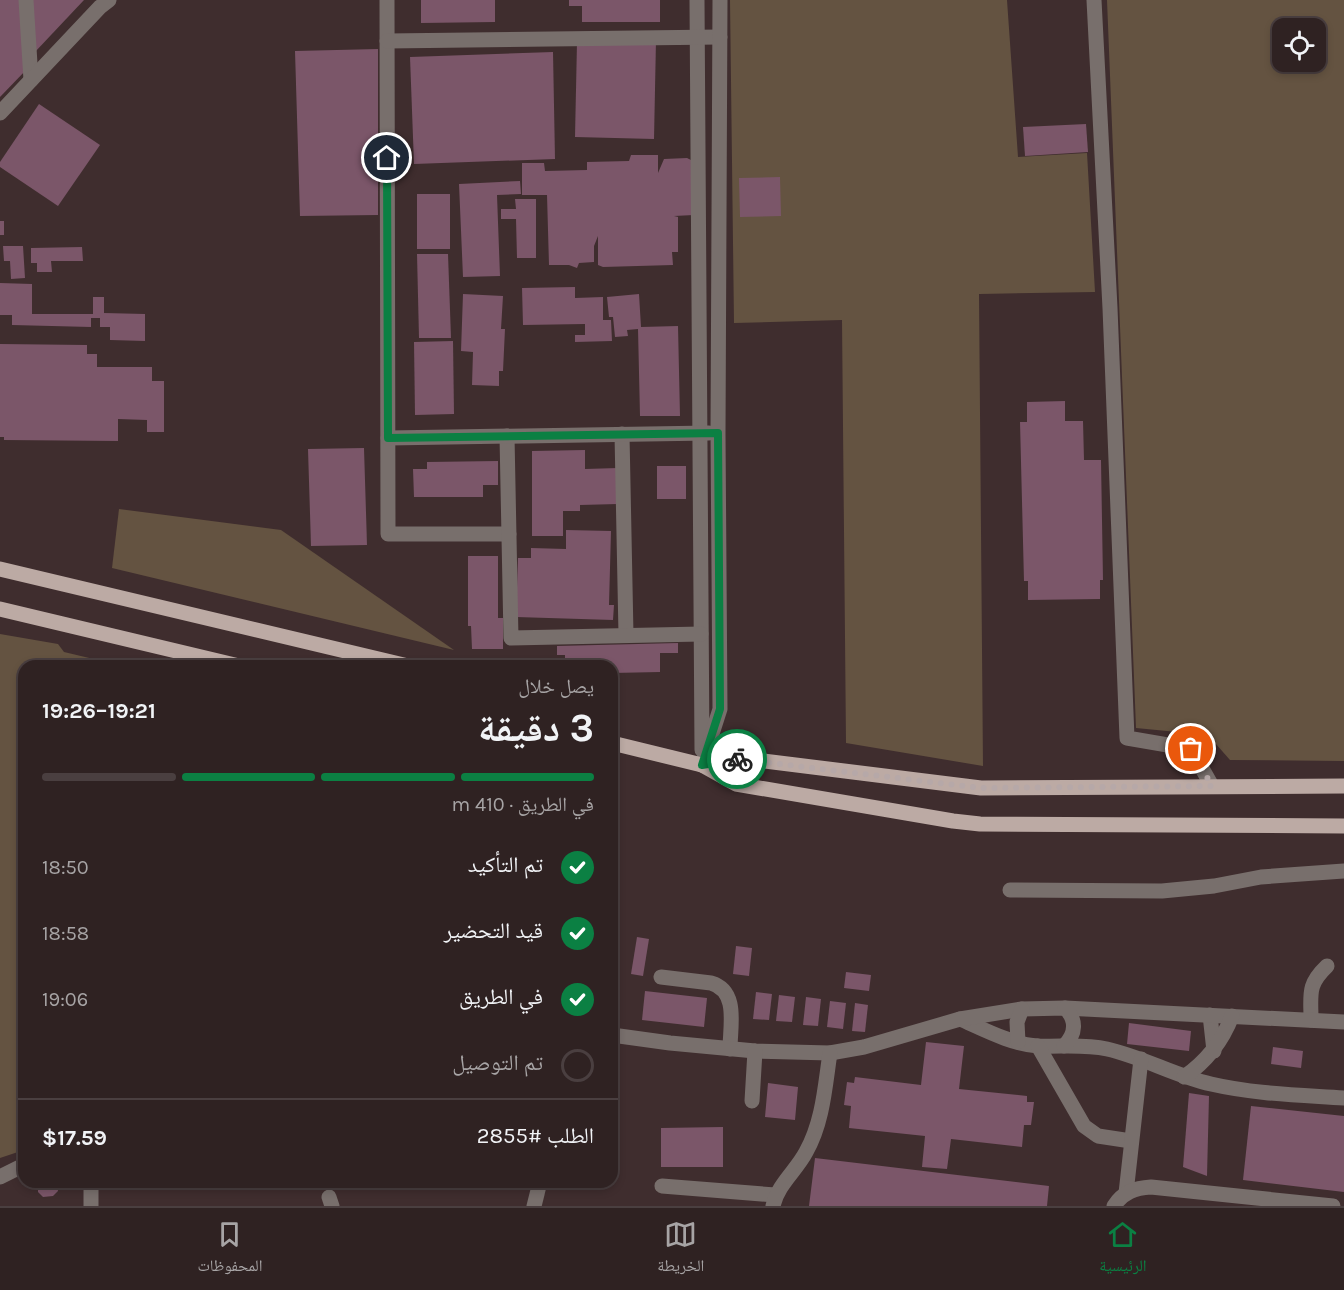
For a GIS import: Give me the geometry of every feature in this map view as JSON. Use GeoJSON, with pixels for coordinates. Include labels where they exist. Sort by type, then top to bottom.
{"type":"FeatureCollection","features":[{"type":"Feature","properties":{"kind":"main road"},"geometry":{"type":"LineString","coordinates":[[0,568],[383,660]]}},
{"type":"Feature","properties":{"kind":"main road"},"geometry":{"type":"LineString","coordinates":[[0,609],[213,660]]}},
{"type":"Feature","properties":{"kind":"main road"},"geometry":{"type":"LineString","coordinates":[[618,744],[702,765],[736,784],[953,821],[980,824],[1344,826]]}},
{"type":"Feature","properties":{"kind":"main road"},"geometry":{"type":"LineString","coordinates":[[702,765],[740,758],[981,788],[1344,786]]}},
{"type":"Feature","properties":{"kind":"street"},"geometry":{"type":"LineString","coordinates":[[26,0],[31,80]]}},
{"type":"Feature","properties":{"kind":"street"},"geometry":{"type":"LineString","coordinates":[[387,0],[388,534],[509,534]]}},
{"type":"Feature","properties":{"kind":"street"},"geometry":{"type":"LineString","coordinates":[[697,0],[702,765]]}},
{"type":"Feature","properties":{"kind":"street"},"geometry":{"type":"LineString","coordinates":[[702,765],[720,709],[718,433],[720,0]]}},
{"type":"Feature","properties":{"kind":"street"},"geometry":{"type":"LineString","coordinates":[[1094,0],[1110,308],[1127,738],[1191,749],[1212,786]]}},
{"type":"Feature","properties":{"kind":"street"},"geometry":{"type":"LineString","coordinates":[[0,113],[103,2]]}},
{"type":"Feature","properties":{"kind":"street"},"geometry":{"type":"LineString","coordinates":[[387,41],[720,37]]}},
{"type":"Feature","properties":{"kind":"street"},"geometry":{"type":"LineString","coordinates":[[388,438],[718,433]]}},
{"type":"Feature","properties":{"kind":"street"},"geometry":{"type":"LineString","coordinates":[[622,434],[626,635]]}},
{"type":"Feature","properties":{"kind":"street"},"geometry":{"type":"LineString","coordinates":[[507,436],[511,638],[701,634]]}},
{"type":"Feature","properties":{"kind":"street"},"geometry":{"type":"LineString","coordinates":[[1010,890],[1162,891],[1214,886],[1261,877],[1344,872]]}},
{"type":"Feature","properties":{"kind":"street"},"geometry":{"type":"LineString","coordinates":[[1311,1020],[1312,985],[1317,975],[1327,966]]}},
{"type":"Feature","properties":{"kind":"street"},"geometry":{"type":"LineString","coordinates":[[661,977],[711,982],[725,990],[730,1004],[730,1049]]}},
{"type":"Feature","properties":{"kind":"street"},"geometry":{"type":"LineString","coordinates":[[618,1036],[755,1051],[830,1053],[864,1047],[960,1019],[1022,1009],[1065,1008],[1344,1022]]}},
{"type":"Feature","properties":{"kind":"street"},"geometry":{"type":"LineString","coordinates":[[1065,1008],[1074,1024],[1072,1036],[1065,1046]]}},
{"type":"Feature","properties":{"kind":"street"},"geometry":{"type":"LineString","coordinates":[[1018,1042],[1017,1022],[1022,1009]]}},
{"type":"Feature","properties":{"kind":"street"},"geometry":{"type":"LineString","coordinates":[[1210,1015],[1214,1051]]}},
{"type":"Feature","properties":{"kind":"street"},"geometry":{"type":"LineString","coordinates":[[1184,1077],[1214,1051],[1232,1016]]}},
{"type":"Feature","properties":{"kind":"street"},"geometry":{"type":"LineString","coordinates":[[960,1019],[1018,1042],[1038,1046],[1105,1048],[1141,1059],[1184,1077],[1239,1089],[1344,1098]]}},
{"type":"Feature","properties":{"kind":"street"},"geometry":{"type":"LineString","coordinates":[[1038,1046],[1084,1126],[1098,1136],[1131,1142]]}},
{"type":"Feature","properties":{"kind":"street"},"geometry":{"type":"LineString","coordinates":[[752,1101],[755,1051]]}},
{"type":"Feature","properties":{"kind":"street"},"geometry":{"type":"LineString","coordinates":[[663,1186],[774,1201],[813,1139],[821,1110],[830,1053]]}},
{"type":"Feature","properties":{"kind":"street"},"geometry":{"type":"LineString","coordinates":[[1125,1193],[1141,1059]]}},
{"type":"Feature","properties":{"kind":"street"},"geometry":{"type":"LineString","coordinates":[[3,1169],[18,1166]]}},
{"type":"Feature","properties":{"kind":"street"},"geometry":{"type":"LineString","coordinates":[[1114,1206],[1125,1193],[1151,1187],[1333,1206]]}},
{"type":"Feature","properties":{"kind":"street"},"geometry":{"type":"LineString","coordinates":[[91,1188],[91,1206]]}},
{"type":"Feature","properties":{"kind":"street"},"geometry":{"type":"LineString","coordinates":[[534,1206],[538,1188]]}},
{"type":"Feature","properties":{"kind":"shaded area"},"geometry":{"type":"Polygon","coordinates":[[[730,0],[1007,0],[1018,157],[1087,153],[1095,292],[979,294],[983,766],[846,743],[842,320],[734,323],[730,0]]]}},
{"type":"Feature","properties":{"kind":"shaded area"},"geometry":{"type":"Polygon","coordinates":[[[1107,0],[1344,0],[1344,761],[1230,760],[1208,735],[1136,728],[1107,0]]]}},
{"type":"Feature","properties":{"kind":"shaded area"},"geometry":{"type":"Polygon","coordinates":[[[119,509],[281,530],[454,650],[112,568],[119,509]]]}},
{"type":"Feature","properties":{"kind":"shaded area"},"geometry":{"type":"Polygon","coordinates":[[[0,634],[58,644],[64,652],[98,660],[18,660],[18,1152],[0,1158],[0,634]]]}},
{"type":"Feature","properties":{"kind":"building"},"geometry":{"type":"Polygon","coordinates":[[[0,0],[23,0],[27,69],[0,97],[0,0]]]}},
{"type":"Feature","properties":{"kind":"building"},"geometry":{"type":"Polygon","coordinates":[[[31,0],[84,0],[35,52],[31,0]]]}},
{"type":"Feature","properties":{"kind":"building"},"geometry":{"type":"Polygon","coordinates":[[[421,0],[495,0],[495,22],[421,23],[421,0]]]}},
{"type":"Feature","properties":{"kind":"building"},"geometry":{"type":"Polygon","coordinates":[[[569,0],[660,0],[660,22],[582,22],[582,6],[569,6],[569,0]]]}},
{"type":"Feature","properties":{"kind":"building"},"geometry":{"type":"Polygon","coordinates":[[[656,40],[654,139],[575,137],[577,42],[656,40]]]}},
{"type":"Feature","properties":{"kind":"building"},"geometry":{"type":"Polygon","coordinates":[[[378,49],[378,215],[300,216],[295,51],[378,49]]]}},
{"type":"Feature","properties":{"kind":"building"},"geometry":{"type":"Polygon","coordinates":[[[553,52],[555,159],[414,164],[410,57],[553,52]]]}},
{"type":"Feature","properties":{"kind":"building"},"geometry":{"type":"Polygon","coordinates":[[[39,104],[100,145],[58,206],[0,167],[0,162],[39,104]]]}},
{"type":"Feature","properties":{"kind":"building"},"geometry":{"type":"Polygon","coordinates":[[[1086,124],[1088,152],[1025,156],[1023,127],[1086,124]]]}},
{"type":"Feature","properties":{"kind":"building"},"geometry":{"type":"Polygon","coordinates":[[[631,155],[658,155],[658,173],[664,159],[687,158],[693,161],[694,215],[674,216],[678,217],[678,252],[672,252],[673,265],[603,267],[598,265],[598,236],[594,246],[594,262],[579,263],[577,268],[569,265],[549,265],[547,195],[522,195],[522,163],[544,163],[545,171],[587,170],[587,162],[629,161],[631,155]]]}},
{"type":"Feature","properties":{"kind":"building"},"geometry":{"type":"Polygon","coordinates":[[[780,177],[781,216],[740,217],[739,178],[780,177]]]}},
{"type":"Feature","properties":{"kind":"building"},"geometry":{"type":"Polygon","coordinates":[[[520,181],[521,194],[497,195],[500,276],[463,277],[459,184],[520,181]]]}},
{"type":"Feature","properties":{"kind":"building"},"geometry":{"type":"Polygon","coordinates":[[[417,194],[450,194],[450,249],[417,249],[417,194]]]}},
{"type":"Feature","properties":{"kind":"building"},"geometry":{"type":"Polygon","coordinates":[[[515,199],[536,199],[536,258],[517,258],[516,219],[501,219],[501,209],[516,209],[515,199]]]}},
{"type":"Feature","properties":{"kind":"building"},"geometry":{"type":"Polygon","coordinates":[[[0,221],[4,221],[4,235],[0,235],[0,221]]]}},
{"type":"Feature","properties":{"kind":"building"},"geometry":{"type":"Polygon","coordinates":[[[3,246],[23,246],[25,278],[11,279],[10,261],[4,261],[3,246]]]}},
{"type":"Feature","properties":{"kind":"building"},"geometry":{"type":"Polygon","coordinates":[[[82,247],[83,261],[51,261],[52,272],[37,272],[37,263],[31,263],[31,248],[82,247]]]}},
{"type":"Feature","properties":{"kind":"building"},"geometry":{"type":"Polygon","coordinates":[[[417,254],[448,254],[451,338],[419,338],[417,254]]]}},
{"type":"Feature","properties":{"kind":"building"},"geometry":{"type":"Polygon","coordinates":[[[0,283],[32,284],[32,314],[93,314],[93,297],[104,297],[104,313],[145,314],[145,341],[110,340],[110,327],[100,327],[100,318],[91,318],[91,327],[12,325],[12,315],[0,315],[0,283]]]}},
{"type":"Feature","properties":{"kind":"building"},"geometry":{"type":"Polygon","coordinates":[[[575,287],[575,298],[603,297],[603,320],[611,320],[612,341],[575,342],[575,335],[585,335],[585,324],[523,325],[522,288],[575,287]]]}},
{"type":"Feature","properties":{"kind":"building"},"geometry":{"type":"Polygon","coordinates":[[[463,294],[503,296],[501,329],[505,329],[503,371],[499,371],[499,386],[472,385],[473,352],[461,351],[463,294]]]}},
{"type":"Feature","properties":{"kind":"building"},"geometry":{"type":"Polygon","coordinates":[[[639,294],[641,327],[678,326],[680,416],[640,416],[638,329],[627,330],[628,336],[615,337],[613,317],[609,317],[607,297],[639,294]]]}},
{"type":"Feature","properties":{"kind":"building"},"geometry":{"type":"Polygon","coordinates":[[[453,341],[454,414],[415,415],[414,342],[453,341]]]}},
{"type":"Feature","properties":{"kind":"building"},"geometry":{"type":"Polygon","coordinates":[[[0,344],[87,345],[87,354],[97,354],[97,367],[152,367],[152,381],[164,381],[164,432],[147,432],[147,420],[118,419],[118,441],[4,440],[4,437],[0,437],[0,344]]]}},
{"type":"Feature","properties":{"kind":"building"},"geometry":{"type":"Polygon","coordinates":[[[1065,401],[1065,421],[1083,421],[1084,460],[1101,460],[1103,580],[1100,580],[1100,599],[1028,600],[1028,581],[1024,581],[1020,422],[1027,422],[1027,402],[1065,401]]]}},
{"type":"Feature","properties":{"kind":"building"},"geometry":{"type":"Polygon","coordinates":[[[364,448],[367,545],[311,546],[308,449],[364,448]]]}},
{"type":"Feature","properties":{"kind":"building"},"geometry":{"type":"Polygon","coordinates":[[[585,450],[585,469],[618,468],[618,504],[580,505],[580,511],[563,511],[563,536],[532,536],[532,451],[585,450]]]}},
{"type":"Feature","properties":{"kind":"building"},"geometry":{"type":"Polygon","coordinates":[[[498,461],[498,485],[483,485],[483,497],[414,497],[413,469],[427,469],[427,462],[498,461]]]}},
{"type":"Feature","properties":{"kind":"building"},"geometry":{"type":"Polygon","coordinates":[[[657,466],[686,466],[686,499],[657,499],[657,466]]]}},
{"type":"Feature","properties":{"kind":"building"},"geometry":{"type":"Polygon","coordinates":[[[566,530],[611,531],[609,605],[614,605],[613,620],[516,617],[518,558],[531,558],[531,548],[566,549],[566,530]]]}},
{"type":"Feature","properties":{"kind":"building"},"geometry":{"type":"Polygon","coordinates":[[[468,556],[498,556],[498,618],[503,618],[503,649],[472,649],[471,626],[468,626],[468,556]]]}},
{"type":"Feature","properties":{"kind":"building"},"geometry":{"type":"Polygon","coordinates":[[[678,643],[678,653],[660,653],[660,672],[618,673],[618,660],[565,660],[565,655],[557,655],[557,646],[678,643]]]}},
{"type":"Feature","properties":{"kind":"building"},"geometry":{"type":"Polygon","coordinates":[[[637,937],[649,939],[643,976],[631,974],[637,937]]]}},
{"type":"Feature","properties":{"kind":"building"},"geometry":{"type":"Polygon","coordinates":[[[736,946],[752,948],[749,976],[733,974],[736,946]]]}},
{"type":"Feature","properties":{"kind":"building"},"geometry":{"type":"Polygon","coordinates":[[[846,972],[871,975],[869,991],[844,988],[846,972]]]}},
{"type":"Feature","properties":{"kind":"building"},"geometry":{"type":"Polygon","coordinates":[[[645,991],[707,998],[704,1027],[642,1020],[645,991]]]}},
{"type":"Feature","properties":{"kind":"building"},"geometry":{"type":"Polygon","coordinates":[[[756,992],[772,994],[769,1020],[753,1019],[756,992]]]}},
{"type":"Feature","properties":{"kind":"building"},"geometry":{"type":"Polygon","coordinates":[[[779,995],[795,997],[792,1022],[776,1021],[779,995]]]}},
{"type":"Feature","properties":{"kind":"building"},"geometry":{"type":"Polygon","coordinates":[[[806,997],[821,999],[818,1026],[803,1025],[806,997]]]}},
{"type":"Feature","properties":{"kind":"building"},"geometry":{"type":"Polygon","coordinates":[[[830,1001],[846,1003],[843,1029],[827,1027],[830,1001]]]}},
{"type":"Feature","properties":{"kind":"building"},"geometry":{"type":"Polygon","coordinates":[[[855,1003],[868,1005],[865,1032],[852,1031],[855,1003]]]}},
{"type":"Feature","properties":{"kind":"building"},"geometry":{"type":"Polygon","coordinates":[[[1129,1023],[1191,1031],[1189,1051],[1127,1044],[1129,1023]]]}},
{"type":"Feature","properties":{"kind":"building"},"geometry":{"type":"Polygon","coordinates":[[[926,1042],[964,1046],[959,1089],[1027,1096],[1027,1102],[1034,1102],[1031,1125],[1024,1125],[1022,1147],[951,1139],[947,1169],[922,1167],[925,1136],[849,1128],[851,1106],[844,1105],[847,1082],[854,1083],[855,1077],[921,1085],[926,1042]]]}},
{"type":"Feature","properties":{"kind":"building"},"geometry":{"type":"Polygon","coordinates":[[[1273,1047],[1303,1051],[1301,1068],[1271,1064],[1273,1047]]]}},
{"type":"Feature","properties":{"kind":"building"},"geometry":{"type":"Polygon","coordinates":[[[768,1083],[798,1087],[795,1120],[765,1117],[768,1083]]]}},
{"type":"Feature","properties":{"kind":"building"},"geometry":{"type":"Polygon","coordinates":[[[1189,1093],[1209,1096],[1207,1176],[1183,1167],[1189,1093]]]}},
{"type":"Feature","properties":{"kind":"building"},"geometry":{"type":"Polygon","coordinates":[[[1251,1106],[1344,1116],[1344,1192],[1243,1180],[1251,1106]]]}},
{"type":"Feature","properties":{"kind":"building"},"geometry":{"type":"Polygon","coordinates":[[[723,1127],[723,1167],[661,1167],[661,1128],[723,1127]]]}},
{"type":"Feature","properties":{"kind":"building"},"geometry":{"type":"Polygon","coordinates":[[[815,1158],[1049,1186],[1047,1206],[809,1206],[815,1158]]]}},
{"type":"Feature","properties":{"kind":"building"},"geometry":{"type":"Polygon","coordinates":[[[38,1188],[58,1188],[53,1196],[43,1197],[38,1192],[38,1188]]]}},
{"type":"Feature","properties":{"kind":"way so far"},"geometry":{"type":"LineString","coordinates":[[737,759],[981,788],[1212,786],[1191,749]]}},
{"type":"Feature","properties":{"kind":"route"},"geometry":{"type":"LineString","coordinates":[[387,158],[388,438],[718,433],[720,709],[702,765],[737,759]]}}]}
